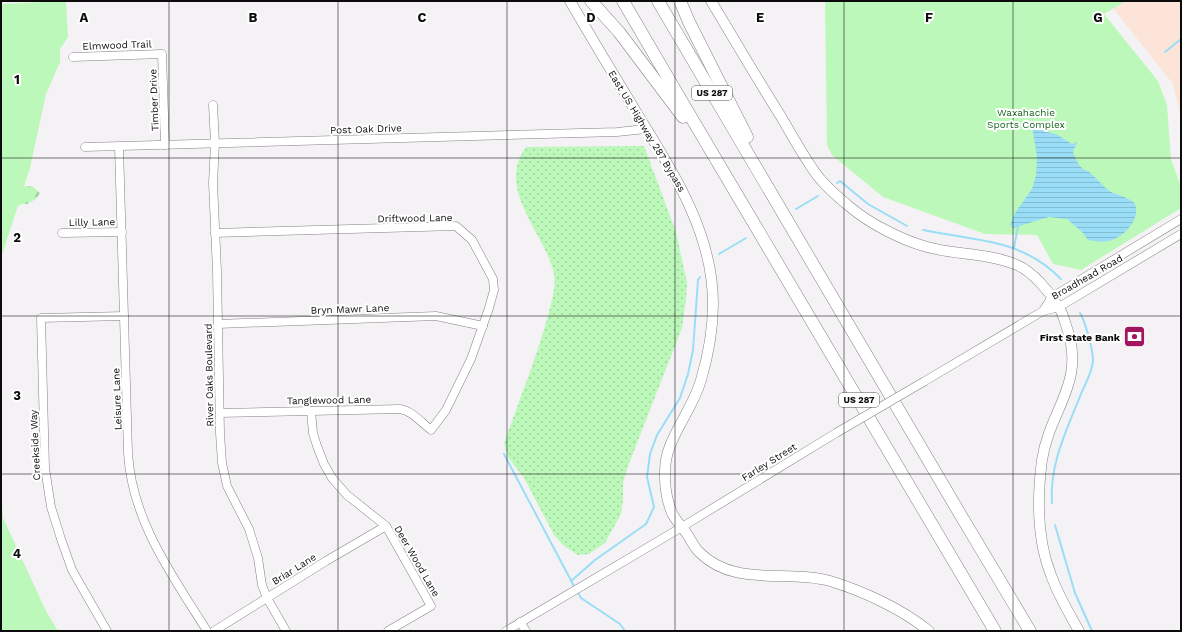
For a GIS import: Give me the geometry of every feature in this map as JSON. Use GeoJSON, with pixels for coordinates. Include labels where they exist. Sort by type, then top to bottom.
{"type":"FeatureCollection","features":[{"type":"Feature","properties":{"kind":"highway"},"geometry":{"type":"LineString","coordinates":[[590,1],[619,32],[722,169]]}},
{"type":"Feature","properties":{"kind":"highway","name":"US 287"},"geometry":{"type":"LineString","coordinates":[[623,1],[995,631]]}},
{"type":"Feature","properties":{"kind":"highway","name":"US 287"},"geometry":{"type":"LineString","coordinates":[[658,1],[1030,631]]}},
{"type":"Feature","properties":{"kind":"highway"},"geometry":{"type":"LineString","coordinates":[[680,1],[761,166],[766,185]]}},
{"type":"Feature","properties":{"kind":"highway"},"geometry":{"type":"LineString","coordinates":[[1005,589],[1016,599],[1036,631]]}},
{"type":"Feature","properties":{"kind":"main road","name":"East US Highway 287 Bypass"},"geometry":{"type":"LineString","coordinates":[[570,1],[667,162],[691,207],[708,259],[713,302],[710,342],[701,380],[689,410],[670,445],[666,458],[665,474],[668,500],[673,513],[698,551],[723,569],[742,574],[792,576],[829,581],[878,599],[929,631]]}},
{"type":"Feature","properties":{"kind":"main road"},"geometry":{"type":"LineString","coordinates":[[711,1],[798,147],[818,176],[850,207],[892,234],[911,241],[929,247],[1018,265],[1032,275],[1059,307],[1072,342],[1073,360],[1067,391],[1047,442],[1043,458],[1040,479],[1039,514],[1044,553],[1050,574],[1061,599],[1079,631]]}},
{"type":"Feature","properties":{"kind":"street","name":"Elmwood Trail"},"geometry":{"type":"LineString","coordinates":[[73,56],[162,54]]}},
{"type":"Feature","properties":{"kind":"street","name":"Timber Drive"},"geometry":{"type":"LineString","coordinates":[[162,54],[165,145]]}},
{"type":"Feature","properties":{"kind":"street","name":"River Oaks Boulevard"},"geometry":{"type":"LineString","coordinates":[[213,105],[215,143],[213,183],[220,413],[224,478],[249,529],[258,558],[262,585],[267,598],[286,631]]}},
{"type":"Feature","properties":{"kind":"street","name":"Post Oak Drive"},"geometry":{"type":"LineString","coordinates":[[86,147],[617,132],[646,129]]}},
{"type":"Feature","properties":{"kind":"street","name":"Leisure Lane"},"geometry":{"type":"LineString","coordinates":[[119,147],[128,452],[132,485],[145,525],[155,545],[207,631]]}},
{"type":"Feature","properties":{"kind":"street","name":"Broadhead Road"},"geometry":{"type":"LineString","coordinates":[[1043,311],[1052,297],[1181,219]]}},
{"type":"Feature","properties":{"kind":"street","name":"Driftwood Lane"},"geometry":{"type":"LineString","coordinates":[[215,233],[456,226],[472,240],[493,279],[494,290],[492,300],[471,359],[446,410],[430,430]]}},
{"type":"Feature","properties":{"kind":"street","name":"Lilly Lane"},"geometry":{"type":"LineString","coordinates":[[62,233],[122,232]]}},
{"type":"Feature","properties":{"kind":"street","name":"Broadhead Road"},"geometry":{"type":"LineString","coordinates":[[1043,311],[1059,307],[1181,234]]}},
{"type":"Feature","properties":{"kind":"street","name":"Farley Street"},"geometry":{"type":"LineString","coordinates":[[506,631],[682,528],[836,433],[1043,311]]}},
{"type":"Feature","properties":{"kind":"street","name":"Creekside Way"},"geometry":{"type":"LineString","coordinates":[[107,631],[72,570],[61,539],[52,506],[45,468],[41,318],[124,316]]}},
{"type":"Feature","properties":{"kind":"street","name":"Bryn Mawr Lane"},"geometry":{"type":"LineString","coordinates":[[218,324],[436,316],[483,326]]}},
{"type":"Feature","properties":{"kind":"street","name":"Tanglewood Lane"},"geometry":{"type":"LineString","coordinates":[[220,413],[400,409],[406,410],[414,415],[430,430]]}},
{"type":"Feature","properties":{"kind":"street","name":"Deer Wood Lane"},"geometry":{"type":"LineString","coordinates":[[311,411],[317,446],[324,464],[332,478],[347,495],[386,526],[431,606],[388,631]]}},
{"type":"Feature","properties":{"kind":"street","name":"Briar Lane"},"geometry":{"type":"LineString","coordinates":[[214,631],[386,526]]}},
{"type":"Feature","properties":{"kind":"street"},"geometry":{"type":"LineString","coordinates":[[520,622],[526,631]]}},
{"type":"Feature","properties":{"kind":"shaded area"},"geometry":{"type":"Polygon","coordinates":[[[1126,1],[1181,1],[1181,117],[1173,84],[1113,8],[1126,1]]]}},
{"type":"Feature","properties":{"kind":"green space"},"geometry":{"type":"Polygon","coordinates":[[[66,1],[68,37],[60,49],[60,62],[46,94],[30,168],[1,258],[1,4],[66,1]]]}},
{"type":"Feature","properties":{"kind":"green space","name":"Waxahachie Sports Complex"},"geometry":{"type":"Polygon","coordinates":[[[825,1],[1126,1],[1104,14],[1158,81],[1167,105],[1171,159],[1181,187],[1181,208],[1081,270],[1053,264],[1037,235],[985,234],[883,197],[832,155],[827,145],[825,1]]]}},
{"type":"Feature","properties":{"kind":"green space"},"geometry":{"type":"Polygon","coordinates":[[[644,146],[676,232],[687,283],[682,328],[628,466],[623,483],[621,514],[605,543],[589,554],[578,555],[564,546],[554,535],[524,478],[508,457],[504,444],[544,329],[554,283],[554,274],[549,258],[525,211],[519,195],[516,179],[518,163],[526,147],[644,146]]]}},
{"type":"Feature","properties":{"kind":"green space"},"geometry":{"type":"Polygon","coordinates":[[[32,186],[40,193],[36,199],[27,204],[22,204],[9,211],[1,203],[23,187],[32,186]]]}},
{"type":"Feature","properties":{"kind":"green space"},"geometry":{"type":"Polygon","coordinates":[[[1,484],[3,518],[46,611],[58,631],[1,631],[1,484]]]}},
{"type":"Feature","properties":{"kind":"water"},"geometry":{"type":"Polygon","coordinates":[[[1035,124],[1047,132],[1056,134],[1072,144],[1077,142],[1073,152],[1081,167],[1091,173],[1111,192],[1134,202],[1136,208],[1135,216],[1125,232],[1112,240],[1099,242],[1088,240],[1082,232],[1067,219],[1049,217],[1013,228],[1010,225],[1015,213],[1032,189],[1036,175],[1037,157],[1032,126],[1035,124]]]}},
{"type":"Feature","properties":{"kind":"waterway"},"geometry":{"type":"LineString","coordinates":[[1165,52],[1181,39]]}},
{"type":"Feature","properties":{"kind":"waterway"},"geometry":{"type":"LineString","coordinates":[[837,183],[840,181],[868,204],[907,226]]}},
{"type":"Feature","properties":{"kind":"waterway"},"geometry":{"type":"LineString","coordinates":[[796,209],[818,196]]}},
{"type":"Feature","properties":{"kind":"waterway"},"geometry":{"type":"LineString","coordinates":[[1014,248],[1018,226]]}},
{"type":"Feature","properties":{"kind":"waterway"},"geometry":{"type":"LineString","coordinates":[[923,230],[996,243],[1013,248],[1046,266],[1061,279]]}},
{"type":"Feature","properties":{"kind":"waterway"},"geometry":{"type":"LineString","coordinates":[[719,254],[746,238]]}},
{"type":"Feature","properties":{"kind":"waterway"},"geometry":{"type":"LineString","coordinates":[[571,581],[595,560],[646,524],[654,507],[647,477],[650,454],[657,435],[680,398],[688,374],[693,350],[698,280],[700,277]]}},
{"type":"Feature","properties":{"kind":"waterway"},"geometry":{"type":"LineString","coordinates":[[1052,503],[1053,475],[1060,447],[1093,364],[1093,355],[1090,343],[1080,313]]}},
{"type":"Feature","properties":{"kind":"waterway"},"geometry":{"type":"LineString","coordinates":[[504,454],[575,588]]}},
{"type":"Feature","properties":{"kind":"waterway"},"geometry":{"type":"LineString","coordinates":[[1055,525],[1075,593],[1092,631]]}},
{"type":"Feature","properties":{"kind":"waterway"},"geometry":{"type":"LineString","coordinates":[[577,591],[581,598],[620,624],[625,631]]}},
{"type":"Feature","properties":{"kind":"place","name":"First State Bank"},"geometry":{"type":"Point","coordinates":[1135,337]}}]}
